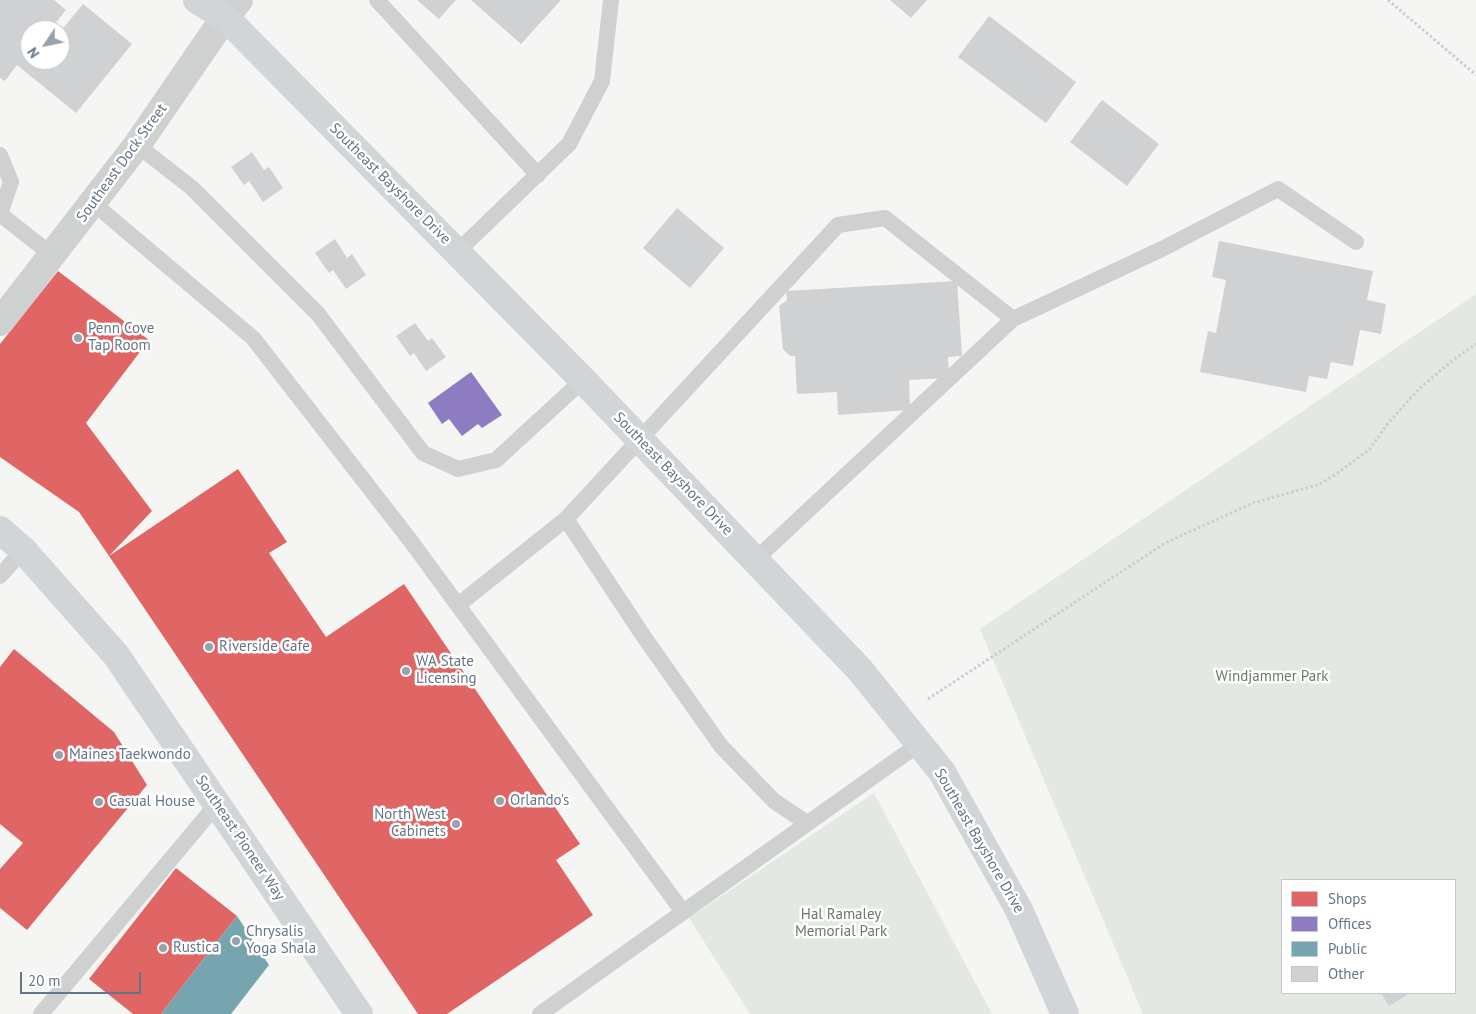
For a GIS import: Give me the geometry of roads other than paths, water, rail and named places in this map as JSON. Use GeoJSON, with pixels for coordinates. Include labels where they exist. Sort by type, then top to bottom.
{"type":"FeatureCollection","features":[{"type":"Feature","properties":{"kind":"street","name":"Southeast Bayshore Drive"},"geometry":{"type":"LineString","coordinates":[[197,0],[232,9],[458,252],[860,670],[942,772],[1019,910],[1065,1014]]}},
{"type":"Feature","properties":{"kind":"street","name":"Southeast Dock Street"},"geometry":{"type":"LineString","coordinates":[[0,322],[137,145],[232,9]]}},
{"type":"Feature","properties":{"kind":"street","name":"Southeast Pioneer Way"},"geometry":{"type":"LineString","coordinates":[[0,530],[23,550],[116,655],[359,1014]]}},
{"type":"Feature","properties":{"kind":"lane"},"geometry":{"type":"LineString","coordinates":[[377,0],[538,175]]}},
{"type":"Feature","properties":{"kind":"lane"},"geometry":{"type":"LineString","coordinates":[[458,252],[569,144],[602,81],[611,0]]}},
{"type":"Feature","properties":{"kind":"lane"},"geometry":{"type":"LineString","coordinates":[[137,145],[192,188],[318,314],[423,453],[458,469],[496,460],[583,380]]}},
{"type":"Feature","properties":{"kind":"lane"},"geometry":{"type":"LineString","coordinates":[[0,155],[11,182],[0,214],[52,255]]}},
{"type":"Feature","properties":{"kind":"lane"},"geometry":{"type":"LineString","coordinates":[[754,560],[1013,319],[1162,249],[1278,189],[1356,242]]}},
{"type":"Feature","properties":{"kind":"lane"},"geometry":{"type":"LineString","coordinates":[[92,203],[253,338],[410,540],[683,912]]}},
{"type":"Feature","properties":{"kind":"lane"},"geometry":{"type":"LineString","coordinates":[[458,605],[566,519],[838,225],[885,218],[1013,319]]}},
{"type":"Feature","properties":{"kind":"lane"},"geometry":{"type":"LineString","coordinates":[[566,519],[644,636],[721,746],[774,801],[807,823]]}},
{"type":"Feature","properties":{"kind":"lane"},"geometry":{"type":"LineString","coordinates":[[0,576],[23,550]]}},
{"type":"Feature","properties":{"kind":"lane"},"geometry":{"type":"LineString","coordinates":[[540,1014],[919,744]]}},
{"type":"Feature","properties":{"kind":"lane"},"geometry":{"type":"LineString","coordinates":[[41,1014],[217,804]]}},
{"type":"Feature","properties":{"kind":"place","name":"Penn Cove Tap Room"},"geometry":{"type":"Point","coordinates":[78,338]}},
{"type":"Feature","properties":{"kind":"place","name":"Riverside Cafe"},"geometry":{"type":"Point","coordinates":[209,647]}},
{"type":"Feature","properties":{"kind":"place","name":"WA State Licensing"},"geometry":{"type":"Point","coordinates":[406,671]}},
{"type":"Feature","properties":{"kind":"place","name":"Maines Taekwondo"},"geometry":{"type":"Point","coordinates":[59,755]}},
{"type":"Feature","properties":{"kind":"place","name":"Orlando's"},"geometry":{"type":"Point","coordinates":[500,801]}},
{"type":"Feature","properties":{"kind":"place","name":"Casual House"},"geometry":{"type":"Point","coordinates":[99,802]}},
{"type":"Feature","properties":{"kind":"place","name":"North West Cabinets"},"geometry":{"type":"Point","coordinates":[456,824]}},
{"type":"Feature","properties":{"kind":"place","name":"Chrysalis Yoga Shala"},"geometry":{"type":"Point","coordinates":[236,941]}},
{"type":"Feature","properties":{"kind":"place","name":"Rustica"},"geometry":{"type":"Point","coordinates":[163,948]}},
{"type":"Feature","properties":{"kind":"park label","name":"Windjammer Park"},"geometry":{"type":"Point","coordinates":[1272,677]}},
{"type":"Feature","properties":{"kind":"park label","name":"Hal Ramaley Memorial Park"},"geometry":{"type":"Point","coordinates":[841,924]}}]}
